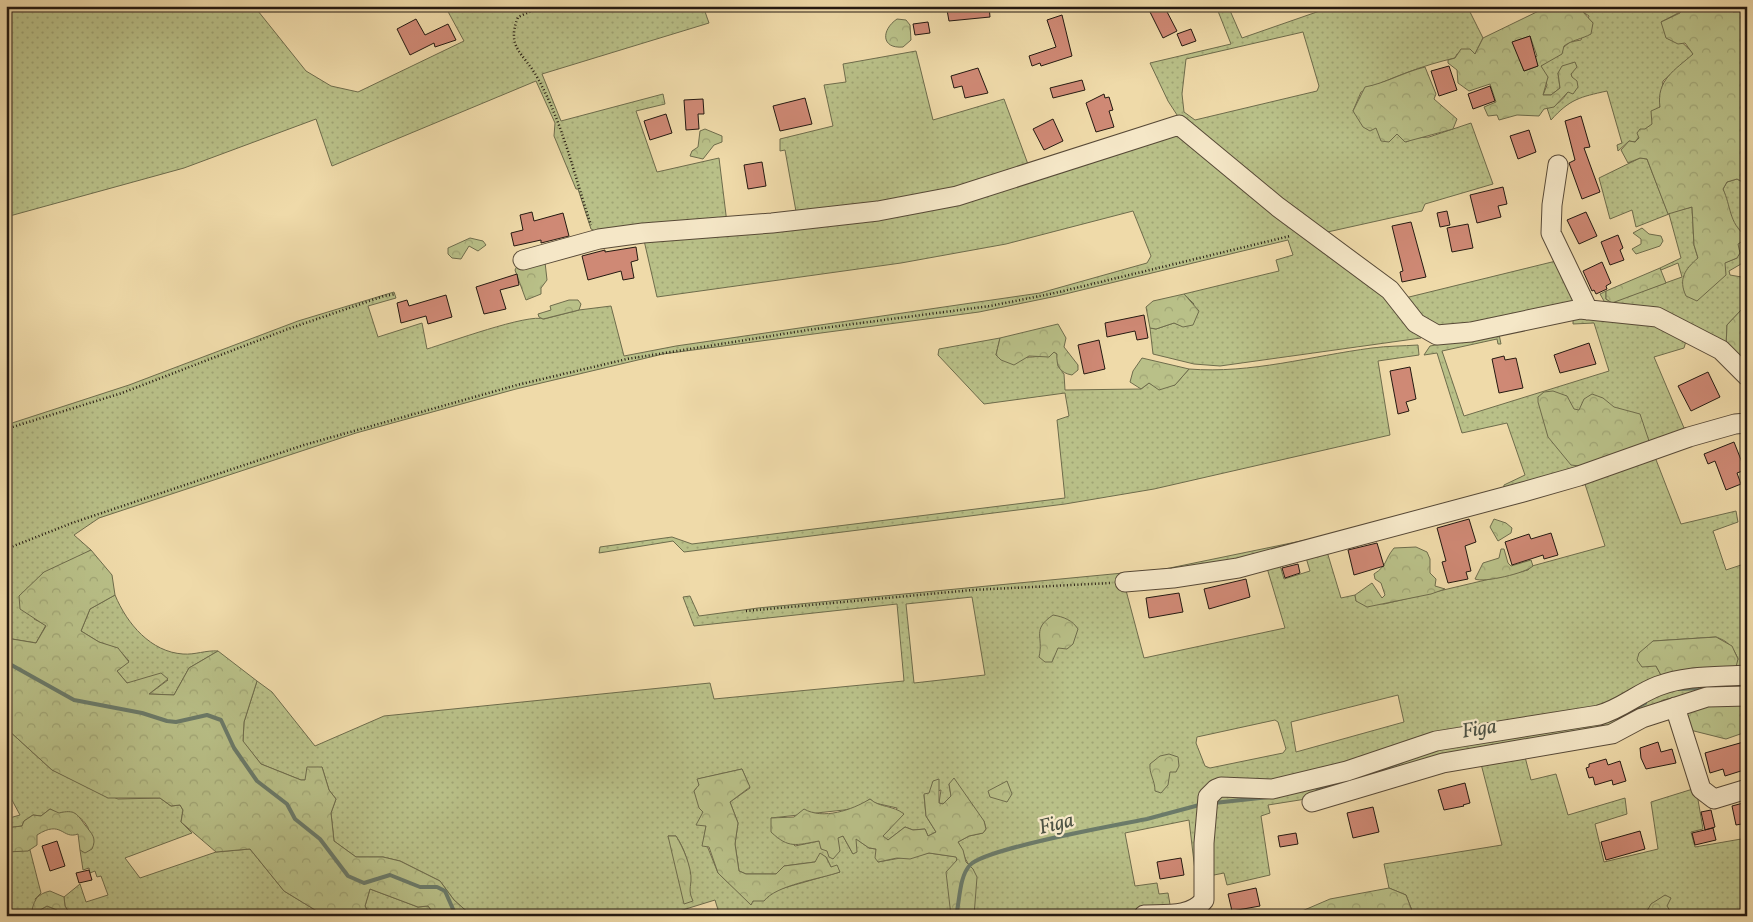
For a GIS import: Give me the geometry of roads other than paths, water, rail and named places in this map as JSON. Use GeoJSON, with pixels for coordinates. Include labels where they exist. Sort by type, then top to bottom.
{"type":"FeatureCollection","features":[{"type":"Feature","properties":{"kind":"street"},"geometry":{"type":"LineString","coordinates":[[523,260],[597,240],[643,232],[772,223],[878,211],[957,196],[1179,125],[1278,207],[1390,290],[1416,323],[1437,336],[1471,332],[1580,309],[1657,318],[1721,350],[1747,376]]}},
{"type":"Feature","properties":{"kind":"street"},"geometry":{"type":"LineString","coordinates":[[1558,165],[1552,205],[1551,233],[1588,310]]}},
{"type":"Feature","properties":{"kind":"street"},"geometry":{"type":"LineString","coordinates":[[1125,582],[1173,578],[1238,568],[1542,487],[1695,436],[1735,424],[1747,423]]}},
{"type":"Feature","properties":{"kind":"street"},"geometry":{"type":"LineString","coordinates":[[1144,915],[1190,912],[1204,900],[1204,843],[1208,797],[1216,789],[1282,787],[1346,771],[1436,741],[1599,716],[1614,712],[1657,686],[1691,677],[1747,675]]}},
{"type":"Feature","properties":{"kind":"street"},"geometry":{"type":"LineString","coordinates":[[1312,802],[1443,763],[1612,734],[1642,718],[1707,697],[1747,696]]}},
{"type":"Feature","properties":{"kind":"street"},"geometry":{"type":"LineString","coordinates":[[1675,707],[1700,789],[1714,799],[1747,790]]}},
{"type":"Feature","properties":{"kind":"waterway"},"geometry":{"type":"LineString","coordinates":[[6,662],[74,700],[142,713],[167,721],[176,722],[207,715],[221,720],[234,748],[257,781],[287,804],[295,819],[320,839],[348,876],[364,883],[390,875],[420,887],[437,887],[445,891],[456,916]]}},
{"type":"Feature","properties":{"kind":"waterway","name":"Figa"},"geometry":{"type":"LineString","coordinates":[[1678,689],[1747,686]]}},
{"type":"Feature","properties":{"kind":"waterway","name":"Figa"},"geometry":{"type":"LineString","coordinates":[[1618,717],[1645,703]]}},
{"type":"Feature","properties":{"kind":"waterway","name":"Figa"},"geometry":{"type":"LineString","coordinates":[[1377,771],[1401,762]]}},
{"type":"Feature","properties":{"kind":"waterway","name":"Figa"},"geometry":{"type":"LineString","coordinates":[[1317,788],[1335,783]]}},
{"type":"Feature","properties":{"kind":"waterway","name":"Figa"},"geometry":{"type":"LineString","coordinates":[[1214,803],[1269,797]]}},
{"type":"Feature","properties":{"kind":"waterway","name":"Figa"},"geometry":{"type":"LineString","coordinates":[[956,916],[960,889],[966,870],[981,858],[1000,851],[1147,819],[1203,804]]}}]}
